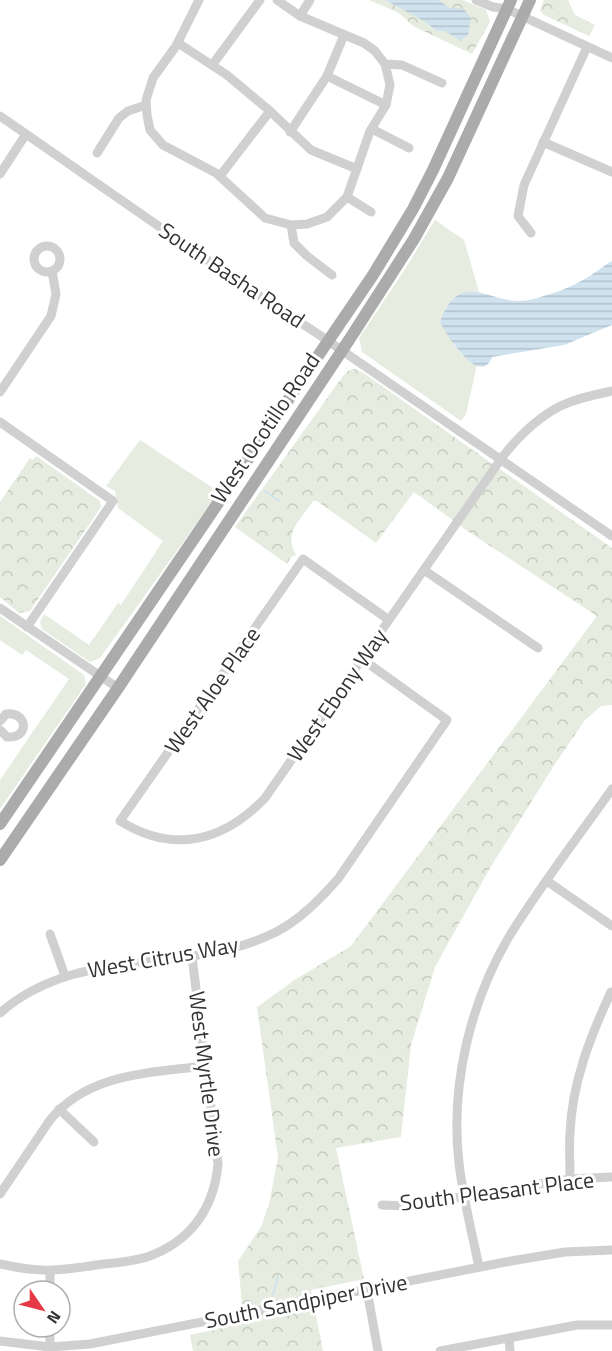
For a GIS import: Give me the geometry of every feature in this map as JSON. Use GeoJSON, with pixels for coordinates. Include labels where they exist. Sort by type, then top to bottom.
{"type":"FeatureCollection","features":[{"type":"Feature","properties":{"kind":"main road","name":"West Ocotillo Road"},"geometry":{"type":"LineString","coordinates":[[0,860],[118,688],[414,239],[448,178],[530,0]]}},
{"type":"Feature","properties":{"kind":"main road","name":"West Ocotillo Road"},"geometry":{"type":"LineString","coordinates":[[0,824],[329,341],[413,209],[506,3]]}},
{"type":"Feature","properties":{"kind":"street"},"geometry":{"type":"LineString","coordinates":[[199,0],[178,43],[153,78],[146,105],[150,130],[163,145],[220,176],[265,218],[291,225],[307,224],[327,217],[347,197],[372,129],[386,105],[390,85],[385,64],[375,51],[364,43],[300,16],[277,0]]}},
{"type":"Feature","properties":{"kind":"street"},"geometry":{"type":"LineString","coordinates":[[213,64],[260,0]]}},
{"type":"Feature","properties":{"kind":"street"},"geometry":{"type":"LineString","coordinates":[[300,16],[309,0]]}},
{"type":"Feature","properties":{"kind":"street"},"geometry":{"type":"LineString","coordinates":[[476,0],[493,7],[506,3],[522,16],[612,58]]}},
{"type":"Feature","properties":{"kind":"street"},"geometry":{"type":"LineString","coordinates":[[290,132],[327,76],[344,35]]}},
{"type":"Feature","properties":{"kind":"street"},"geometry":{"type":"LineString","coordinates":[[178,43],[213,64],[270,111],[311,150],[357,169]]}},
{"type":"Feature","properties":{"kind":"street"},"geometry":{"type":"LineString","coordinates":[[531,233],[518,216],[524,185],[587,47]]}},
{"type":"Feature","properties":{"kind":"street"},"geometry":{"type":"LineString","coordinates":[[385,64],[402,65],[442,83]]}},
{"type":"Feature","properties":{"kind":"street"},"geometry":{"type":"LineString","coordinates":[[327,76],[386,105]]}},
{"type":"Feature","properties":{"kind":"street"},"geometry":{"type":"LineString","coordinates":[[97,153],[119,118],[128,111],[146,105]]}},
{"type":"Feature","properties":{"kind":"street"},"geometry":{"type":"LineString","coordinates":[[220,176],[270,111]]}},
{"type":"Feature","properties":{"kind":"street","name":"South Basha Road"},"geometry":{"type":"LineString","coordinates":[[0,116],[612,536]]}},
{"type":"Feature","properties":{"kind":"street"},"geometry":{"type":"LineString","coordinates":[[372,129],[409,147]]}},
{"type":"Feature","properties":{"kind":"street"},"geometry":{"type":"LineString","coordinates":[[0,174],[26,134]]}},
{"type":"Feature","properties":{"kind":"street"},"geometry":{"type":"LineString","coordinates":[[543,142],[612,172]]}},
{"type":"Feature","properties":{"kind":"street"},"geometry":{"type":"LineString","coordinates":[[347,197],[371,212]]}},
{"type":"Feature","properties":{"kind":"street"},"geometry":{"type":"LineString","coordinates":[[291,225],[294,243],[332,275]]}},
{"type":"Feature","properties":{"kind":"street"},"geometry":{"type":"LineString","coordinates":[[1,388],[51,316],[56,294],[52,271]]}},
{"type":"Feature","properties":{"kind":"street","name":"West Ebony Way"},"geometry":{"type":"LineString","coordinates":[[120,821],[149,836],[186,840],[219,833],[237,824],[265,798],[501,459],[522,434],[568,402],[612,391]]}},
{"type":"Feature","properties":{"kind":"street"},"geometry":{"type":"LineString","coordinates":[[0,422],[113,501],[27,627]]}},
{"type":"Feature","properties":{"kind":"street","name":"West Aloe Place"},"geometry":{"type":"LineString","coordinates":[[120,821],[303,559],[389,620]]}},
{"type":"Feature","properties":{"kind":"street"},"geometry":{"type":"LineString","coordinates":[[424,570],[538,648]]}},
{"type":"Feature","properties":{"kind":"street"},"geometry":{"type":"LineString","coordinates":[[0,608],[118,688]]}},
{"type":"Feature","properties":{"kind":"street","name":"West Citrus Way"},"geometry":{"type":"LineString","coordinates":[[0,1013],[23,996],[65,976],[98,967],[192,957],[226,950],[276,932],[299,917],[319,899],[338,879],[447,720],[362,659]]}},
{"type":"Feature","properties":{"kind":"street"},"geometry":{"type":"LineString","coordinates":[[0,730],[4,735],[12,738],[19,735],[23,729],[23,722],[18,716],[11,713],[1,718]]}},
{"type":"Feature","properties":{"kind":"street"},"geometry":{"type":"LineString","coordinates":[[479,1267],[459,1162],[459,1100],[467,1035],[487,983],[510,936],[612,789]]}},
{"type":"Feature","properties":{"kind":"street"},"geometry":{"type":"LineString","coordinates":[[547,881],[612,926]]}},
{"type":"Feature","properties":{"kind":"street"},"geometry":{"type":"LineString","coordinates":[[50,934],[65,976]]}},
{"type":"Feature","properties":{"kind":"street","name":"West Myrtle Drive"},"geometry":{"type":"LineString","coordinates":[[0,1264],[50,1272],[146,1257],[179,1240],[201,1218],[214,1191],[219,1164],[192,957]]}},
{"type":"Feature","properties":{"kind":"street"},"geometry":{"type":"LineString","coordinates":[[570,1179],[570,1132],[579,1075],[595,1028],[611,992]]}},
{"type":"Feature","properties":{"kind":"street"},"geometry":{"type":"LineString","coordinates":[[0,1194],[59,1109],[75,1095],[91,1086],[122,1077],[205,1065]]}},
{"type":"Feature","properties":{"kind":"street"},"geometry":{"type":"LineString","coordinates":[[59,1109],[94,1142]]}},
{"type":"Feature","properties":{"kind":"street","name":"South Pleasant Place"},"geometry":{"type":"LineString","coordinates":[[382,1205],[407,1206],[570,1179],[612,1177]]}},
{"type":"Feature","properties":{"kind":"street","name":"South Sandpiper Drive"},"geometry":{"type":"LineString","coordinates":[[0,1341],[50,1349],[90,1344],[479,1267],[565,1252],[612,1250]]}},
{"type":"Feature","properties":{"kind":"street"},"geometry":{"type":"LineString","coordinates":[[50,1272],[50,1279]]}},
{"type":"Feature","properties":{"kind":"street"},"geometry":{"type":"LineString","coordinates":[[367,1290],[378,1351]]}},
{"type":"Feature","properties":{"kind":"street"},"geometry":{"type":"LineString","coordinates":[[440,1351],[577,1326],[612,1325]]}},
{"type":"Feature","properties":{"kind":"street"},"geometry":{"type":"LineString","coordinates":[[509,1338],[510,1351]]}},
{"type":"Feature","properties":{"kind":"green space"},"geometry":{"type":"Polygon","coordinates":[[[369,0],[463,0],[486,10],[490,22],[472,54],[413,26],[399,13],[369,0]]]}},
{"type":"Feature","properties":{"kind":"green space"},"geometry":{"type":"Polygon","coordinates":[[[544,0],[568,0],[575,15],[595,25],[589,36],[544,15],[540,10],[544,0]]]}},
{"type":"Feature","properties":{"kind":"green space"},"geometry":{"type":"Polygon","coordinates":[[[435,220],[464,240],[479,292],[468,291],[453,344],[462,355],[477,365],[466,414],[461,421],[362,352],[359,338],[435,220]]]}},
{"type":"Feature","properties":{"kind":"green space"},"geometry":{"type":"Polygon","coordinates":[[[354,369],[362,372],[612,548],[612,705],[601,706],[585,720],[553,767],[490,868],[435,967],[411,1045],[401,1137],[336,1148],[364,1279],[311,1290],[323,1351],[193,1351],[190,1335],[226,1327],[242,1304],[238,1261],[261,1227],[269,1204],[278,1158],[257,1007],[296,979],[351,946],[597,616],[469,532],[414,492],[376,543],[317,501],[313,501],[292,533],[292,547],[296,555],[291,557],[287,564],[235,527],[343,376],[354,369]]]}},
{"type":"Feature","properties":{"kind":"green space"},"geometry":{"type":"Polygon","coordinates":[[[140,440],[219,492],[100,658],[90,662],[42,629],[40,622],[44,614],[89,645],[118,603],[121,605],[163,541],[118,508],[115,491],[106,486],[140,440]]]}},
{"type":"Feature","properties":{"kind":"green space"},"geometry":{"type":"Polygon","coordinates":[[[36,456],[100,501],[101,507],[30,611],[19,613],[0,597],[0,502],[30,458],[33,460],[36,456]]]}},
{"type":"Feature","properties":{"kind":"green space"},"geometry":{"type":"Polygon","coordinates":[[[0,616],[84,675],[86,684],[0,809],[0,780],[69,679],[26,650],[22,655],[0,640],[0,616]]]}},
{"type":"Feature","properties":{"kind":"water"},"geometry":{"type":"Polygon","coordinates":[[[385,0],[439,0],[449,8],[464,9],[471,18],[468,35],[461,41],[445,31],[437,31],[424,21],[385,0]]]}},
{"type":"Feature","properties":{"kind":"water"},"geometry":{"type":"Polygon","coordinates":[[[612,261],[612,325],[564,345],[492,357],[487,365],[480,367],[463,356],[440,322],[449,305],[458,295],[478,292],[502,299],[529,300],[575,284],[612,261]]]}},
{"type":"Feature","properties":{"kind":"waterway"},"geometry":{"type":"LineString","coordinates":[[265,491],[279,501]]}},
{"type":"Feature","properties":{"kind":"waterway"},"geometry":{"type":"LineString","coordinates":[[273,1294],[278,1276]]}}]}
